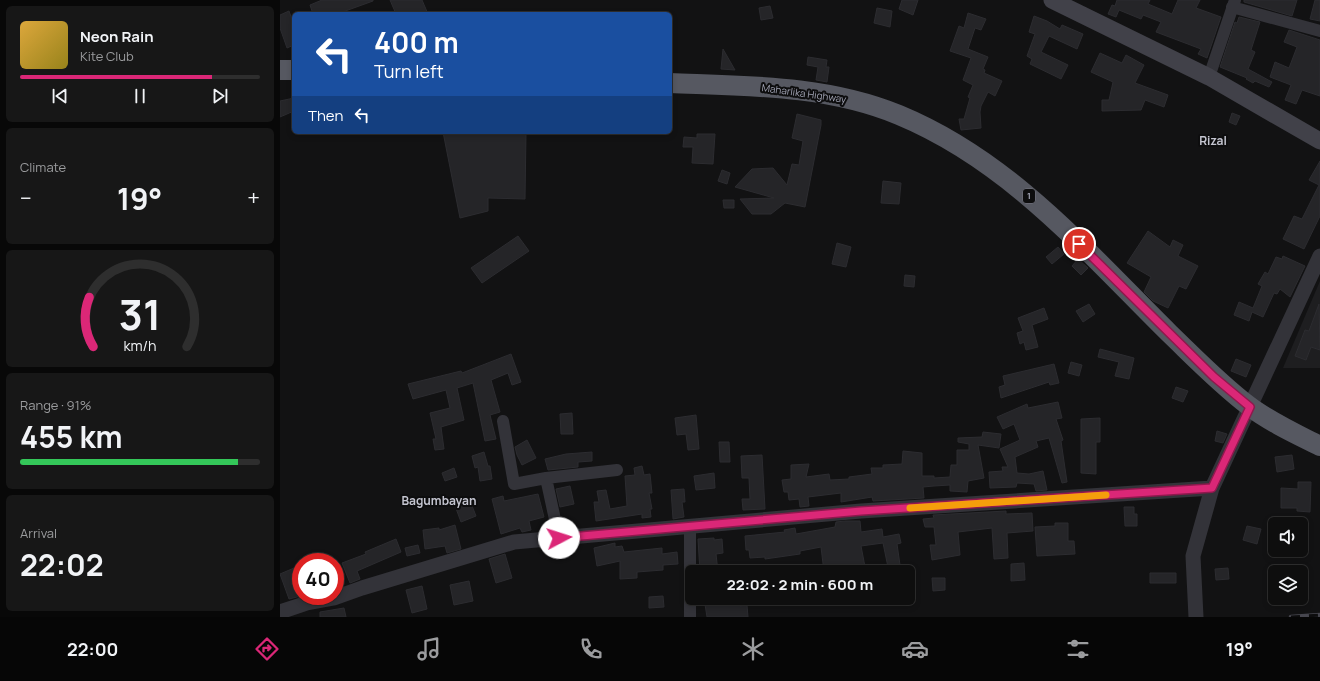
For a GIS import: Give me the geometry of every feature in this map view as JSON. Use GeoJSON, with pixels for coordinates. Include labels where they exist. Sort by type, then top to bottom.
{"type":"FeatureCollection","features":[{"type":"Feature","properties":{"kind":"highway"},"geometry":{"type":"LineString","coordinates":[[280,70],[292,70]]}},
{"type":"Feature","properties":{"kind":"highway","name":"Maharlika Highway"},"geometry":{"type":"LineString","coordinates":[[672,83],[773,86],[846,98],[898,115],[949,139],[996,169],[1041,206],[1214,377],[1250,407],[1320,446]]}},
{"type":"Feature","properties":{"kind":"main road"},"geometry":{"type":"LineString","coordinates":[[1052,0],[1209,76],[1320,140]]}},
{"type":"Feature","properties":{"kind":"street"},"geometry":{"type":"LineString","coordinates":[[1209,76],[1233,4],[1320,30]]}},
{"type":"Feature","properties":{"kind":"street"},"geometry":{"type":"LineString","coordinates":[[1196,617],[1193,556],[1212,488],[1320,256]]}},
{"type":"Feature","properties":{"kind":"street"},"geometry":{"type":"LineString","coordinates":[[503,421],[514,484],[546,478],[617,470]]}},
{"type":"Feature","properties":{"kind":"street"},"geometry":{"type":"LineString","coordinates":[[546,478],[559,538]]}},
{"type":"Feature","properties":{"kind":"street"},"geometry":{"type":"LineString","coordinates":[[280,612],[307,603],[334,598],[362,588],[514,542],[861,511],[1212,488]]}},
{"type":"Feature","properties":{"kind":"street"},"geometry":{"type":"LineString","coordinates":[[690,526],[690,617]]}},
{"type":"Feature","properties":{"kind":"shaded area"},"geometry":{"type":"Polygon","coordinates":[[[1320,281],[1320,368],[1283,368],[1320,281]]]}},
{"type":"Feature","properties":{"kind":"building"},"geometry":{"type":"Polygon","coordinates":[[[322,0],[373,0],[343,12],[312,12],[310,5],[322,0]]]}},
{"type":"Feature","properties":{"kind":"building"},"geometry":{"type":"Polygon","coordinates":[[[390,0],[422,0],[427,12],[395,12],[390,0]]]}},
{"type":"Feature","properties":{"kind":"building"},"geometry":{"type":"Polygon","coordinates":[[[902,0],[918,0],[913,15],[899,9],[902,0]]]}},
{"type":"Feature","properties":{"kind":"building"},"geometry":{"type":"Polygon","coordinates":[[[1117,0],[1150,0],[1148,4],[1172,14],[1178,0],[1200,0],[1196,8],[1221,17],[1207,58],[1198,54],[1201,49],[1156,32],[1161,22],[1143,15],[1141,19],[1119,10],[1116,17],[1108,14],[1112,5],[1115,6],[1117,0]]]}},
{"type":"Feature","properties":{"kind":"building"},"geometry":{"type":"Polygon","coordinates":[[[1244,0],[1297,0],[1292,16],[1244,2],[1244,0]]]}},
{"type":"Feature","properties":{"kind":"building"},"geometry":{"type":"Polygon","coordinates":[[[1315,0],[1320,0],[1320,21],[1310,19],[1315,0]]]}},
{"type":"Feature","properties":{"kind":"building"},"geometry":{"type":"Polygon","coordinates":[[[770,6],[773,18],[761,20],[759,8],[770,6]]]}},
{"type":"Feature","properties":{"kind":"building"},"geometry":{"type":"Polygon","coordinates":[[[877,8],[892,11],[890,27],[874,23],[877,8]]]}},
{"type":"Feature","properties":{"kind":"building"},"geometry":{"type":"Polygon","coordinates":[[[289,11],[292,19],[292,46],[287,48],[280,28],[280,15],[289,11]]]}},
{"type":"Feature","properties":{"kind":"building"},"geometry":{"type":"Polygon","coordinates":[[[968,13],[986,19],[981,30],[975,28],[968,49],[988,57],[983,69],[985,70],[984,73],[1002,81],[995,96],[988,92],[981,106],[981,128],[961,130],[959,119],[964,119],[970,98],[968,97],[973,85],[963,80],[971,58],[950,51],[959,26],[964,28],[968,13]]]}},
{"type":"Feature","properties":{"kind":"building"},"geometry":{"type":"Polygon","coordinates":[[[1034,16],[1047,21],[1060,29],[1062,25],[1083,34],[1077,49],[1049,36],[1041,52],[1068,65],[1061,79],[1030,64],[1032,59],[1027,56],[1035,34],[1029,32],[1034,16]]]}},
{"type":"Feature","properties":{"kind":"building"},"geometry":{"type":"Polygon","coordinates":[[[1239,17],[1260,22],[1251,50],[1255,52],[1248,69],[1272,82],[1269,87],[1255,81],[1253,83],[1246,79],[1247,78],[1220,67],[1235,22],[1237,23],[1239,17]]]}},
{"type":"Feature","properties":{"kind":"building"},"geometry":{"type":"Polygon","coordinates":[[[1289,30],[1320,40],[1320,96],[1302,90],[1296,104],[1285,100],[1291,85],[1270,77],[1275,62],[1289,68],[1297,47],[1284,42],[1289,30]]]}},
{"type":"Feature","properties":{"kind":"building"},"geometry":{"type":"Polygon","coordinates":[[[723,49],[735,70],[721,69],[723,49]]]}},
{"type":"Feature","properties":{"kind":"building"},"geometry":{"type":"Polygon","coordinates":[[[1100,53],[1122,63],[1126,55],[1144,65],[1135,83],[1168,95],[1164,107],[1145,100],[1141,110],[1102,111],[1102,100],[1109,100],[1113,82],[1091,72],[1100,53]]]}},
{"type":"Feature","properties":{"kind":"building"},"geometry":{"type":"Polygon","coordinates":[[[808,57],[827,60],[826,67],[829,67],[827,82],[816,80],[818,67],[807,65],[808,57]]]}},
{"type":"Feature","properties":{"kind":"building"},"geometry":{"type":"Polygon","coordinates":[[[292,98],[292,112],[280,117],[280,101],[292,98]]]}},
{"type":"Feature","properties":{"kind":"building"},"geometry":{"type":"Polygon","coordinates":[[[1232,113],[1240,116],[1236,125],[1229,122],[1232,113]]]}},
{"type":"Feature","properties":{"kind":"building"},"geometry":{"type":"Polygon","coordinates":[[[797,114],[821,120],[805,207],[785,203],[771,214],[752,214],[740,199],[774,198],[735,187],[752,169],[773,168],[787,185],[792,164],[799,165],[803,141],[792,138],[797,114]]]}},
{"type":"Feature","properties":{"kind":"building"},"geometry":{"type":"Polygon","coordinates":[[[443,134],[526,134],[525,199],[488,198],[488,211],[460,218],[443,134]]]}},
{"type":"Feature","properties":{"kind":"building"},"geometry":{"type":"Polygon","coordinates":[[[697,134],[715,134],[713,164],[692,163],[693,147],[683,147],[684,137],[697,138],[697,134]]]}},
{"type":"Feature","properties":{"kind":"building"},"geometry":{"type":"Polygon","coordinates":[[[1320,161],[1320,216],[1304,249],[1283,239],[1294,216],[1302,219],[1319,185],[1309,180],[1320,161]]]}},
{"type":"Feature","properties":{"kind":"building"},"geometry":{"type":"Polygon","coordinates":[[[722,170],[730,173],[727,184],[718,181],[722,170]]]}},
{"type":"Feature","properties":{"kind":"building"},"geometry":{"type":"Polygon","coordinates":[[[883,181],[901,183],[899,204],[881,203],[883,181]]]}},
{"type":"Feature","properties":{"kind":"building"},"geometry":{"type":"Polygon","coordinates":[[[723,200],[734,200],[734,208],[724,208],[723,200]]]}},
{"type":"Feature","properties":{"kind":"building"},"geometry":{"type":"Polygon","coordinates":[[[1148,231],[1170,247],[1173,240],[1183,245],[1178,256],[1198,266],[1186,289],[1179,286],[1168,308],[1153,301],[1144,292],[1151,277],[1127,263],[1148,231]]]}},
{"type":"Feature","properties":{"kind":"building"},"geometry":{"type":"Polygon","coordinates":[[[518,236],[529,251],[482,283],[471,268],[518,236]]]}},
{"type":"Feature","properties":{"kind":"building"},"geometry":{"type":"Polygon","coordinates":[[[837,243],[851,247],[846,267],[832,264],[837,243]]]}},
{"type":"Feature","properties":{"kind":"building"},"geometry":{"type":"Polygon","coordinates":[[[1058,247],[1064,254],[1052,264],[1046,257],[1058,247]]]}},
{"type":"Feature","properties":{"kind":"building"},"geometry":{"type":"Polygon","coordinates":[[[1283,256],[1305,266],[1290,297],[1280,289],[1277,294],[1274,293],[1263,317],[1252,312],[1249,321],[1234,315],[1239,302],[1253,308],[1262,286],[1258,284],[1265,272],[1268,274],[1276,257],[1282,259],[1283,256]]]}},
{"type":"Feature","properties":{"kind":"building"},"geometry":{"type":"Polygon","coordinates":[[[1078,259],[1088,268],[1081,275],[1072,266],[1078,259]]]}},
{"type":"Feature","properties":{"kind":"building"},"geometry":{"type":"Polygon","coordinates":[[[905,275],[915,276],[914,287],[904,286],[905,275]]]}},
{"type":"Feature","properties":{"kind":"building"},"geometry":{"type":"Polygon","coordinates":[[[1089,304],[1095,314],[1083,322],[1076,311],[1089,304]]]}},
{"type":"Feature","properties":{"kind":"building"},"geometry":{"type":"Polygon","coordinates":[[[1319,304],[1320,350],[1311,347],[1306,360],[1295,356],[1305,330],[1309,331],[1319,304]]]}},
{"type":"Feature","properties":{"kind":"building"},"geometry":{"type":"Polygon","coordinates":[[[1044,308],[1048,319],[1032,325],[1038,347],[1026,350],[1024,342],[1020,344],[1017,333],[1023,331],[1018,318],[1044,308]]]}},
{"type":"Feature","properties":{"kind":"building"},"geometry":{"type":"Polygon","coordinates":[[[1100,349],[1134,358],[1129,379],[1115,376],[1119,362],[1098,357],[1100,349]]]}},
{"type":"Feature","properties":{"kind":"building"},"geometry":{"type":"Polygon","coordinates":[[[511,354],[521,382],[512,385],[508,373],[491,380],[500,412],[490,415],[496,439],[485,441],[473,383],[457,388],[464,420],[441,427],[444,449],[435,450],[433,439],[436,439],[430,413],[450,408],[446,390],[413,399],[408,384],[461,371],[462,373],[511,354]]]}},
{"type":"Feature","properties":{"kind":"building"},"geometry":{"type":"Polygon","coordinates":[[[1236,359],[1251,365],[1246,377],[1231,371],[1236,359]]]}},
{"type":"Feature","properties":{"kind":"building"},"geometry":{"type":"Polygon","coordinates":[[[1071,362],[1082,365],[1079,376],[1068,373],[1071,362]]]}},
{"type":"Feature","properties":{"kind":"building"},"geometry":{"type":"Polygon","coordinates":[[[1054,364],[1059,383],[1050,385],[1049,382],[1001,398],[999,387],[1005,385],[1003,376],[1054,364]]]}},
{"type":"Feature","properties":{"kind":"building"},"geometry":{"type":"Polygon","coordinates":[[[1176,387],[1188,391],[1183,402],[1172,398],[1176,387]]]}},
{"type":"Feature","properties":{"kind":"building"},"geometry":{"type":"Polygon","coordinates":[[[1058,402],[1062,418],[1056,419],[1063,440],[1061,441],[1067,482],[1062,483],[1049,438],[1036,441],[1038,447],[1015,457],[1017,473],[1029,474],[1043,471],[1047,490],[1036,491],[1034,484],[1017,483],[1016,487],[990,488],[989,472],[1003,471],[1002,467],[1008,467],[1000,449],[1020,440],[1014,424],[1003,429],[997,417],[1027,404],[1028,408],[1058,402]]]}},
{"type":"Feature","properties":{"kind":"building"},"geometry":{"type":"Polygon","coordinates":[[[572,413],[573,434],[561,434],[560,414],[572,413]]]}},
{"type":"Feature","properties":{"kind":"building"},"geometry":{"type":"Polygon","coordinates":[[[696,415],[699,449],[688,450],[686,434],[677,435],[675,418],[696,415]]]}},
{"type":"Feature","properties":{"kind":"building"},"geometry":{"type":"Polygon","coordinates":[[[1100,418],[1100,442],[1096,442],[1096,474],[1081,473],[1081,419],[1100,418]]]}},
{"type":"Feature","properties":{"kind":"building"},"geometry":{"type":"Polygon","coordinates":[[[1217,431],[1227,434],[1223,443],[1215,441],[1217,431]]]}},
{"type":"Feature","properties":{"kind":"building"},"geometry":{"type":"Polygon","coordinates":[[[983,432],[1001,434],[999,448],[978,445],[984,478],[968,481],[967,492],[950,491],[950,485],[934,486],[923,487],[924,498],[873,501],[872,497],[841,502],[841,493],[808,497],[809,506],[800,507],[799,499],[789,500],[788,492],[784,492],[782,480],[791,479],[791,465],[809,464],[806,477],[829,474],[830,480],[849,479],[849,477],[872,474],[871,468],[883,468],[883,465],[902,464],[903,451],[922,453],[922,476],[934,476],[934,478],[950,477],[951,465],[957,465],[957,450],[969,450],[969,444],[958,442],[958,438],[982,437],[983,432]]]}},
{"type":"Feature","properties":{"kind":"building"},"geometry":{"type":"Polygon","coordinates":[[[527,440],[536,458],[522,465],[515,447],[527,440]]]}},
{"type":"Feature","properties":{"kind":"building"},"geometry":{"type":"Polygon","coordinates":[[[719,442],[729,442],[730,462],[720,462],[719,442]]]}},
{"type":"Feature","properties":{"kind":"building"},"geometry":{"type":"Polygon","coordinates":[[[484,452],[488,466],[490,466],[492,479],[480,481],[478,467],[475,468],[472,456],[484,452]]]}},
{"type":"Feature","properties":{"kind":"building"},"geometry":{"type":"Polygon","coordinates":[[[592,452],[592,461],[578,462],[578,467],[548,470],[545,459],[566,454],[592,452]]]}},
{"type":"Feature","properties":{"kind":"building"},"geometry":{"type":"Polygon","coordinates":[[[762,455],[765,509],[743,510],[742,499],[750,499],[749,478],[742,478],[741,456],[762,455]]]}},
{"type":"Feature","properties":{"kind":"building"},"geometry":{"type":"Polygon","coordinates":[[[1292,455],[1294,469],[1277,472],[1275,457],[1292,455]]]}},
{"type":"Feature","properties":{"kind":"building"},"geometry":{"type":"Polygon","coordinates":[[[642,466],[644,475],[650,474],[652,493],[649,493],[652,509],[650,509],[651,517],[642,518],[642,514],[596,521],[594,502],[599,502],[597,491],[606,490],[610,509],[627,506],[625,476],[635,475],[634,468],[642,466]]]}},
{"type":"Feature","properties":{"kind":"building"},"geometry":{"type":"Polygon","coordinates":[[[454,468],[457,477],[445,481],[442,473],[454,468]]]}},
{"type":"Feature","properties":{"kind":"building"},"geometry":{"type":"Polygon","coordinates":[[[714,473],[715,488],[696,490],[694,476],[714,473]]]}},
{"type":"Feature","properties":{"kind":"building"},"geometry":{"type":"Polygon","coordinates":[[[1298,482],[1311,482],[1310,512],[1297,511],[1297,508],[1281,508],[1281,488],[1298,489],[1298,482]]]}},
{"type":"Feature","properties":{"kind":"building"},"geometry":{"type":"Polygon","coordinates":[[[570,486],[574,504],[560,507],[556,489],[570,486]]]}},
{"type":"Feature","properties":{"kind":"building"},"geometry":{"type":"Polygon","coordinates":[[[684,489],[685,502],[682,502],[684,517],[673,519],[671,490],[684,489]]]}},
{"type":"Feature","properties":{"kind":"building"},"geometry":{"type":"Polygon","coordinates":[[[538,494],[544,517],[529,521],[531,530],[522,532],[520,528],[501,534],[492,499],[503,496],[504,501],[538,494]]]}},
{"type":"Feature","properties":{"kind":"building"},"geometry":{"type":"Polygon","coordinates":[[[469,498],[476,516],[461,522],[454,503],[469,498]]]}},
{"type":"Feature","properties":{"kind":"building"},"geometry":{"type":"Polygon","coordinates":[[[1124,507],[1134,507],[1134,514],[1137,514],[1137,526],[1125,526],[1124,507]]]}},
{"type":"Feature","properties":{"kind":"building"},"geometry":{"type":"Polygon","coordinates":[[[1006,511],[1006,514],[1032,513],[1033,531],[1007,533],[1008,558],[994,559],[992,528],[958,532],[960,555],[932,560],[930,545],[936,545],[934,527],[925,527],[923,519],[934,518],[933,515],[1006,511]]]}},
{"type":"Feature","properties":{"kind":"building"},"geometry":{"type":"Polygon","coordinates":[[[860,521],[861,532],[882,529],[883,537],[899,534],[901,543],[897,544],[900,565],[888,565],[883,543],[861,546],[865,565],[823,565],[821,547],[800,551],[800,554],[765,559],[765,557],[750,558],[749,550],[746,550],[745,536],[785,532],[784,530],[795,528],[796,534],[835,527],[836,522],[860,521]]]}},
{"type":"Feature","properties":{"kind":"building"},"geometry":{"type":"Polygon","coordinates":[[[1055,523],[1068,523],[1068,541],[1074,541],[1075,554],[1037,556],[1035,527],[1055,526],[1055,523]]]}},
{"type":"Feature","properties":{"kind":"building"},"geometry":{"type":"Polygon","coordinates":[[[455,525],[461,549],[447,553],[445,546],[425,549],[423,530],[439,528],[439,530],[455,525]]]}},
{"type":"Feature","properties":{"kind":"building"},"geometry":{"type":"Polygon","coordinates":[[[1247,526],[1261,529],[1257,544],[1243,540],[1247,526]]]}},
{"type":"Feature","properties":{"kind":"building"},"geometry":{"type":"Polygon","coordinates":[[[396,539],[401,552],[357,571],[360,579],[350,583],[344,568],[344,562],[366,554],[365,552],[396,539]]]}},
{"type":"Feature","properties":{"kind":"building"},"geometry":{"type":"Polygon","coordinates":[[[698,539],[722,539],[723,553],[716,554],[717,565],[700,565],[698,539]]]}},
{"type":"Feature","properties":{"kind":"building"},"geometry":{"type":"Polygon","coordinates":[[[615,543],[615,547],[622,546],[624,552],[662,548],[662,554],[677,552],[678,564],[663,565],[663,570],[637,572],[637,578],[620,579],[620,561],[597,566],[594,548],[615,543]]]}},
{"type":"Feature","properties":{"kind":"building"},"geometry":{"type":"Polygon","coordinates":[[[418,545],[420,553],[407,556],[405,548],[418,545]]]}},
{"type":"Feature","properties":{"kind":"building"},"geometry":{"type":"Polygon","coordinates":[[[505,554],[512,578],[496,583],[489,559],[505,554]]]}},
{"type":"Feature","properties":{"kind":"building"},"geometry":{"type":"Polygon","coordinates":[[[1024,563],[1025,580],[1011,581],[1011,564],[1024,563]]]}},
{"type":"Feature","properties":{"kind":"building"},"geometry":{"type":"Polygon","coordinates":[[[1228,568],[1229,579],[1216,580],[1215,569],[1228,568]]]}},
{"type":"Feature","properties":{"kind":"building"},"geometry":{"type":"Polygon","coordinates":[[[292,569],[292,598],[289,599],[280,574],[292,569]]]}},
{"type":"Feature","properties":{"kind":"building"},"geometry":{"type":"Polygon","coordinates":[[[1150,573],[1176,573],[1176,583],[1150,583],[1150,573]]]}},
{"type":"Feature","properties":{"kind":"building"},"geometry":{"type":"Polygon","coordinates":[[[932,578],[945,578],[945,590],[933,591],[932,578]]]}},
{"type":"Feature","properties":{"kind":"building"},"geometry":{"type":"Polygon","coordinates":[[[469,581],[473,601],[454,605],[450,585],[469,581]]]}},
{"type":"Feature","properties":{"kind":"building"},"geometry":{"type":"Polygon","coordinates":[[[422,586],[427,609],[412,613],[406,590],[422,586]]]}},
{"type":"Feature","properties":{"kind":"building"},"geometry":{"type":"Polygon","coordinates":[[[663,596],[664,607],[649,608],[649,597],[663,596]]]}},
{"type":"Feature","properties":{"kind":"building"},"geometry":{"type":"Polygon","coordinates":[[[705,605],[747,605],[748,617],[707,617],[705,605]]]}},
{"type":"Feature","properties":{"kind":"building"},"geometry":{"type":"Polygon","coordinates":[[[344,608],[346,617],[320,617],[320,612],[344,608]]]}},
{"type":"Feature","properties":{"kind":"railway"},"geometry":{"type":"LineString","coordinates":[[1291,617],[1320,615]]}},
{"type":"Feature","properties":{"kind":"slow traffic"},"geometry":{"type":"LineString","coordinates":[[910,508],[1106,495]]}},
{"type":"Feature","properties":{"kind":"district","name":"Rizal"},"geometry":{"type":"Point","coordinates":[1213,141]}},
{"type":"Feature","properties":{"kind":"district","name":"Bagumbayan"},"geometry":{"type":"Point","coordinates":[439,501]}},
{"type":"Feature","properties":{"kind":"route"},"geometry":{"type":"LineString","coordinates":[[559,538],[861,511],[1212,488],[1250,407],[1214,377],[1079,244]]}}]}
